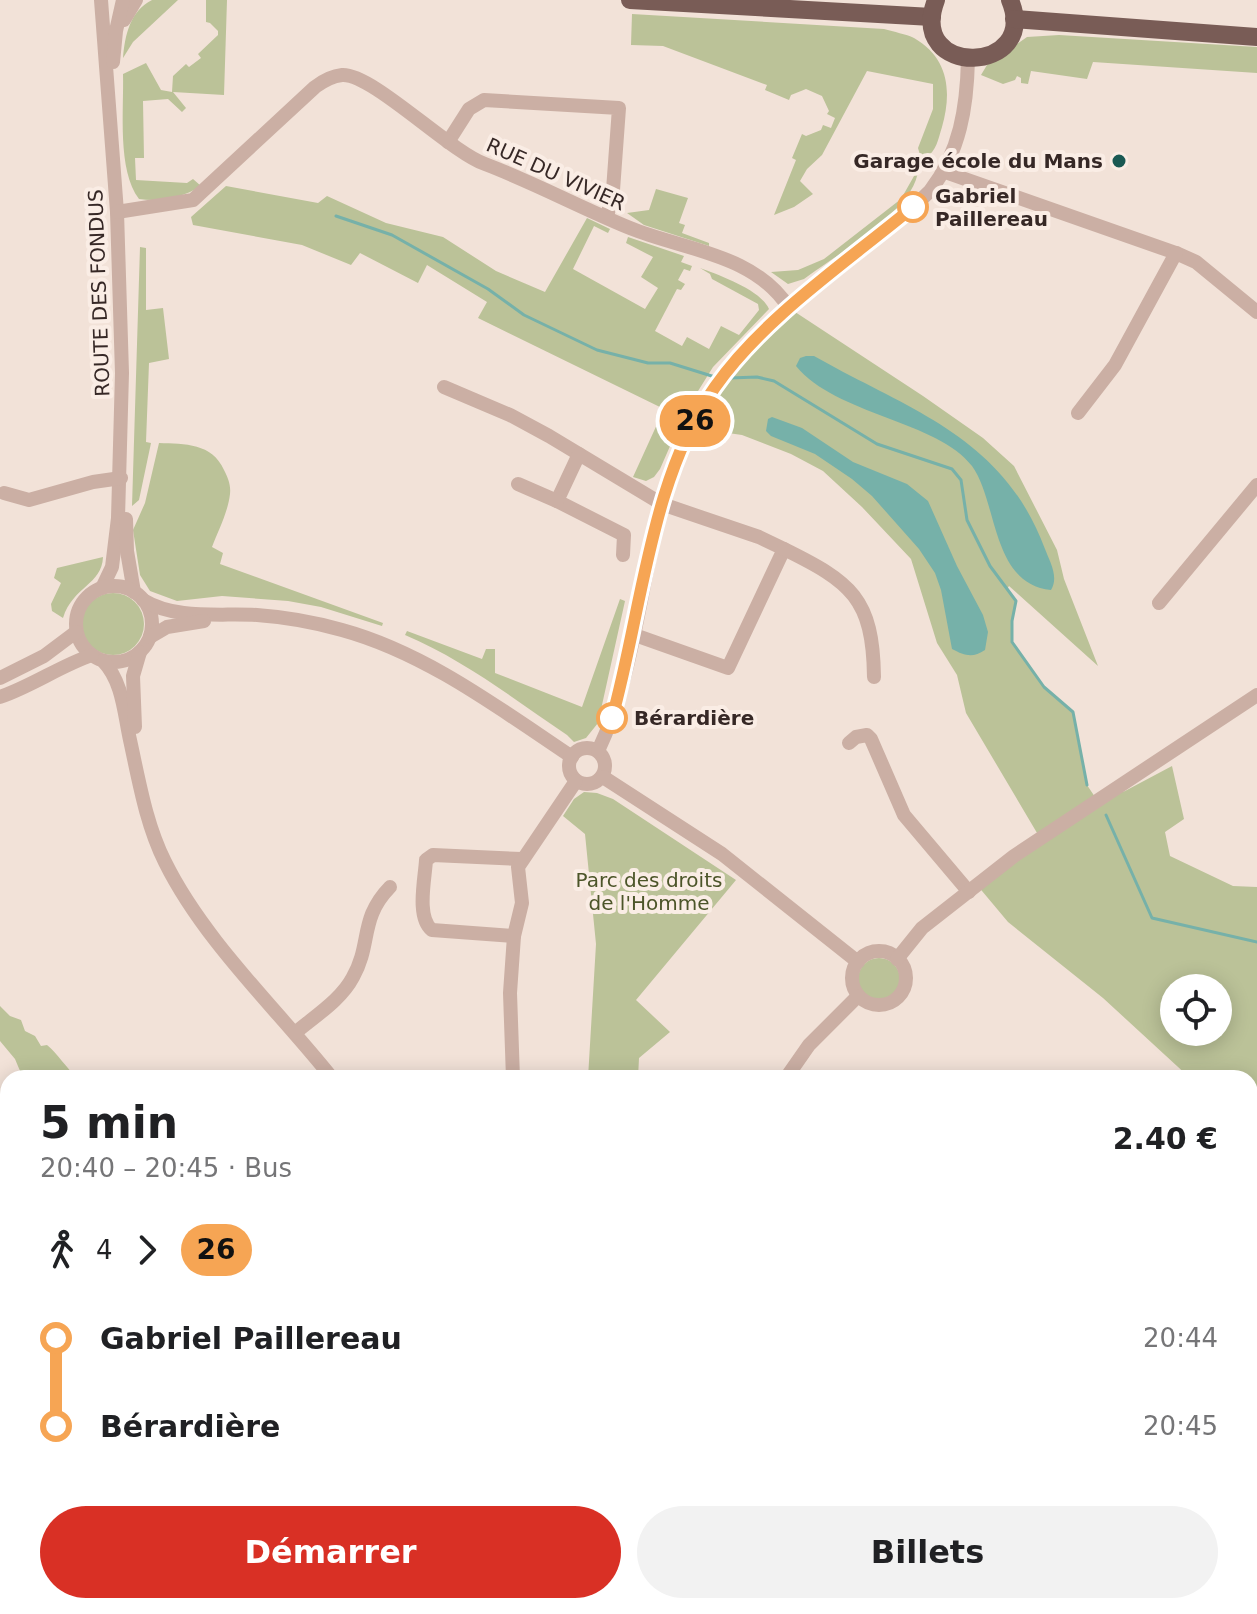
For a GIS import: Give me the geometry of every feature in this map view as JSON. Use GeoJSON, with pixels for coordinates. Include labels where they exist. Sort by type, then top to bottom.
{"type":"FeatureCollection","features":[{"type":"Feature","properties":{"kind":"main road"},"geometry":{"type":"LineString","coordinates":[[630,0],[934,8],[934,33],[944,47],[968,59],[989,56],[1010,37],[1014,19],[1010,0]]}},
{"type":"Feature","properties":{"kind":"main road"},"geometry":{"type":"LineString","coordinates":[[1014,19],[1257,37]]}},
{"type":"Feature","properties":{"kind":"street","name":"ROUTE DES FONDUS"},"geometry":{"type":"LineString","coordinates":[[101,0],[117,212],[127,551],[139,596]]}},
{"type":"Feature","properties":{"kind":"street","name":"ROUTE DES FONDUS"},"geometry":{"type":"LineString","coordinates":[[111,127],[114,43],[123,0]]}},
{"type":"Feature","properties":{"kind":"street","name":"ROUTE DES FONDUS"},"geometry":{"type":"LineString","coordinates":[[114,43],[136,0]]}},
{"type":"Feature","properties":{"kind":"street"},"geometry":{"type":"LineString","coordinates":[[598,751],[582,749],[572,757],[569,771],[576,781],[593,784],[603,777],[606,766],[598,751],[614,710],[662,504],[692,428],[715,387],[760,333],[917,204],[945,172],[965,109],[968,59]]}},
{"type":"Feature","properties":{"kind":"street","name":"RUE DU VIVIER"},"geometry":{"type":"LineString","coordinates":[[117,212],[193,200],[315,87],[327,79],[344,75],[362,81],[473,160],[519,177],[630,228],[742,267],[780,294],[789,308]]}},
{"type":"Feature","properties":{"kind":"street"},"geometry":{"type":"LineString","coordinates":[[448,142],[469,109],[484,100],[619,108],[613,190],[607,217]]}},
{"type":"Feature","properties":{"kind":"street"},"geometry":{"type":"LineString","coordinates":[[945,172],[1176,253],[1196,262],[1257,312]]}},
{"type":"Feature","properties":{"kind":"street"},"geometry":{"type":"LineString","coordinates":[[1078,413],[1115,365],[1176,253]]}},
{"type":"Feature","properties":{"kind":"street"},"geometry":{"type":"LineString","coordinates":[[444,387],[510,415],[662,504],[759,537],[824,569],[852,592],[867,616],[874,643],[874,677]]}},
{"type":"Feature","properties":{"kind":"street"},"geometry":{"type":"LineString","coordinates":[[557,501],[579,454]]}},
{"type":"Feature","properties":{"kind":"street","name":"ROUTE DES FONDUS"},"geometry":{"type":"LineString","coordinates":[[102,588],[114,557],[122,458]]}},
{"type":"Feature","properties":{"kind":"street"},"geometry":{"type":"LineString","coordinates":[[4,493],[29,500],[93,482],[121,478]]}},
{"type":"Feature","properties":{"kind":"street"},"geometry":{"type":"LineString","coordinates":[[518,484],[624,535],[623,555]]}},
{"type":"Feature","properties":{"kind":"street"},"geometry":{"type":"LineString","coordinates":[[1159,603],[1257,485]]}},
{"type":"Feature","properties":{"kind":"street"},"geometry":{"type":"LineString","coordinates":[[632,634],[728,668],[784,549]]}},
{"type":"Feature","properties":{"kind":"street"},"geometry":{"type":"LineString","coordinates":[[325,1070],[185,898],[159,848],[145,807],[117,679],[82,645],[76,632],[81,605],[90,594],[115,586],[139,596],[156,608],[175,613],[248,615],[306,621],[388,645],[452,680],[572,757]]}},
{"type":"Feature","properties":{"kind":"street"},"geometry":{"type":"LineString","coordinates":[[139,596],[152,617],[150,637]]}},
{"type":"Feature","properties":{"kind":"street"},"geometry":{"type":"LineString","coordinates":[[136,768],[133,676],[140,652],[150,637],[158,630],[176,624],[248,615]]}},
{"type":"Feature","properties":{"kind":"street"},"geometry":{"type":"LineString","coordinates":[[0,678],[44,656],[76,632]]}},
{"type":"Feature","properties":{"kind":"street"},"geometry":{"type":"LineString","coordinates":[[0,697],[72,662],[98,658],[124,661],[140,652]]}},
{"type":"Feature","properties":{"kind":"street"},"geometry":{"type":"LineString","coordinates":[[897,959],[922,928],[1014,856],[1257,695]]}},
{"type":"Feature","properties":{"kind":"street"},"geometry":{"type":"LineString","coordinates":[[849,743],[860,735],[871,739],[904,815],[969,892]]}},
{"type":"Feature","properties":{"kind":"street"},"geometry":{"type":"LineString","coordinates":[[603,777],[722,854],[858,962]]}},
{"type":"Feature","properties":{"kind":"street"},"geometry":{"type":"LineString","coordinates":[[509,1070],[514,936],[522,903],[518,875],[521,859],[576,781]]}},
{"type":"Feature","properties":{"kind":"street"},"geometry":{"type":"LineString","coordinates":[[514,936],[441,931],[428,927],[423,911],[426,860],[433,855],[521,859]]}},
{"type":"Feature","properties":{"kind":"street"},"geometry":{"type":"LineString","coordinates":[[295,1033],[340,995],[353,978],[375,903],[390,887]]}},
{"type":"Feature","properties":{"kind":"street"},"geometry":{"type":"LineString","coordinates":[[881,952],[897,959],[906,975],[898,997],[882,1005],[873,1005],[858,996],[852,979],[858,962],[864,956],[881,952]]}},
{"type":"Feature","properties":{"kind":"street"},"geometry":{"type":"LineString","coordinates":[[792,1070],[809,1045],[858,996]]}},
{"type":"Feature","properties":{"kind":"green space"},"geometry":{"type":"Polygon","coordinates":[[[152,0],[178,0],[133,42],[123,58],[127,32],[134,17],[152,0]]]}},
{"type":"Feature","properties":{"kind":"green space"},"geometry":{"type":"Polygon","coordinates":[[[206,0],[227,0],[224,95],[173,92],[186,108],[182,112],[168,99],[143,101],[144,158],[135,158],[136,180],[187,183],[193,179],[201,186],[171,198],[139,199],[127,172],[123,74],[146,63],[161,90],[172,92],[173,76],[186,64],[189,67],[201,58],[198,54],[218,35],[218,31],[206,22],[206,0]]]}},
{"type":"Feature","properties":{"kind":"green space"},"geometry":{"type":"Polygon","coordinates":[[[632,14],[884,29],[911,37],[935,55],[945,77],[947,101],[936,144],[925,158],[920,155],[918,148],[933,109],[933,84],[867,71],[822,155],[807,169],[800,181],[813,194],[794,207],[774,215],[796,160],[792,158],[802,134],[806,136],[821,130],[823,125],[831,128],[835,118],[827,114],[829,111],[822,96],[806,89],[791,95],[789,100],[765,90],[767,85],[663,46],[631,45],[632,14]]]}},
{"type":"Feature","properties":{"kind":"green space"},"geometry":{"type":"Polygon","coordinates":[[[1059,35],[1257,47],[1257,73],[1093,62],[1087,79],[1031,71],[1028,84],[1021,83],[1021,78],[1017,76],[1015,80],[1003,84],[981,75],[987,65],[1027,37],[1059,35]]]}},
{"type":"Feature","properties":{"kind":"green space"},"geometry":{"type":"Polygon","coordinates":[[[918,169],[914,185],[904,200],[853,245],[804,279],[788,284],[771,272],[798,270],[824,259],[901,199],[918,169]]]}},
{"type":"Feature","properties":{"kind":"green space"},"geometry":{"type":"Polygon","coordinates":[[[226,186],[318,203],[327,196],[386,223],[443,237],[496,271],[545,292],[587,218],[610,229],[608,233],[594,226],[573,269],[645,309],[658,288],[641,277],[653,257],[626,243],[628,237],[684,256],[681,262],[692,266],[690,271],[684,269],[678,280],[685,284],[681,290],[677,289],[655,331],[682,346],[687,337],[709,349],[721,326],[739,335],[759,310],[758,304],[712,279],[700,268],[749,290],[769,309],[713,367],[685,412],[660,469],[646,481],[633,477],[664,409],[478,318],[487,302],[427,265],[418,283],[360,253],[351,265],[302,245],[193,225],[191,217],[226,186]]]}},
{"type":"Feature","properties":{"kind":"green space"},"geometry":{"type":"Polygon","coordinates":[[[656,189],[688,198],[679,223],[685,225],[682,233],[709,243],[709,246],[644,225],[627,213],[649,210],[656,189]]]}},
{"type":"Feature","properties":{"kind":"green space"},"geometry":{"type":"Polygon","coordinates":[[[140,247],[146,248],[146,310],[163,308],[169,359],[149,363],[146,442],[151,443],[139,500],[132,506],[140,247]]]}},
{"type":"Feature","properties":{"kind":"green space"},"geometry":{"type":"Polygon","coordinates":[[[789,308],[983,438],[1014,466],[1057,550],[1064,579],[1098,666],[1009,586],[1007,589],[1016,601],[1012,642],[1044,687],[1073,712],[1087,785],[1097,800],[1125,791],[1172,766],[1184,819],[1165,832],[1170,856],[1233,886],[1257,887],[1257,1070],[1181,1070],[1103,998],[1008,922],[977,885],[1040,838],[966,713],[957,675],[937,643],[911,559],[823,471],[791,454],[742,435],[728,433],[715,436],[692,428],[699,411],[789,308]]]}},
{"type":"Feature","properties":{"kind":"green space"},"geometry":{"type":"Polygon","coordinates":[[[159,443],[205,450],[219,461],[224,470],[230,494],[212,547],[223,553],[220,564],[383,623],[382,626],[321,607],[288,601],[222,596],[177,601],[150,591],[140,575],[133,530],[145,503],[159,443]]]}},
{"type":"Feature","properties":{"kind":"green space"},"geometry":{"type":"Polygon","coordinates":[[[103,557],[98,574],[73,599],[63,618],[52,611],[51,604],[61,583],[54,578],[57,568],[103,557]]]}},
{"type":"Feature","properties":{"kind":"green space"},"geometry":{"type":"Polygon","coordinates":[[[113,593],[125,595],[135,602],[142,612],[142,636],[135,646],[125,653],[113,655],[101,653],[91,646],[84,636],[82,624],[84,612],[91,602],[101,595],[113,593]]]}},
{"type":"Feature","properties":{"kind":"green space"},"geometry":{"type":"Polygon","coordinates":[[[620,599],[625,601],[598,723],[586,738],[574,742],[468,668],[405,635],[407,631],[482,659],[486,649],[495,649],[495,673],[582,707],[620,599]]]}},
{"type":"Feature","properties":{"kind":"green space","name":"Parc des droits de l'Homme"},"geometry":{"type":"Polygon","coordinates":[[[584,792],[613,799],[736,880],[636,1000],[670,1032],[639,1058],[638,1070],[588,1070],[596,944],[585,834],[563,816],[574,799],[584,792]]]}},
{"type":"Feature","properties":{"kind":"green space"},"geometry":{"type":"Polygon","coordinates":[[[879,958],[894,964],[900,979],[894,994],[879,1000],[864,994],[858,979],[864,964],[879,958]]]}},
{"type":"Feature","properties":{"kind":"green space"},"geometry":{"type":"Polygon","coordinates":[[[0,1006],[10,1016],[21,1020],[25,1031],[35,1036],[41,1046],[47,1045],[70,1070],[20,1070],[0,1041],[0,1006]]]}},
{"type":"Feature","properties":{"kind":"water"},"geometry":{"type":"Polygon","coordinates":[[[814,356],[918,411],[979,453],[1005,479],[1027,510],[1053,570],[1051,590],[1031,584],[1017,573],[1006,558],[972,466],[936,438],[860,407],[814,383],[796,366],[800,358],[814,356]]]}},
{"type":"Feature","properties":{"kind":"water"},"geometry":{"type":"Polygon","coordinates":[[[772,417],[802,428],[853,462],[907,484],[928,501],[983,615],[988,632],[985,650],[969,655],[952,649],[941,590],[935,573],[919,549],[872,496],[852,479],[815,454],[771,436],[766,431],[768,419],[772,417]]]}},
{"type":"Feature","properties":{"kind":"waterway"},"geometry":{"type":"LineString","coordinates":[[336,216],[392,235],[488,289],[524,315],[597,350],[648,363],[670,363],[715,377]]}},
{"type":"Feature","properties":{"kind":"waterway"},"geometry":{"type":"LineString","coordinates":[[730,378],[757,377],[774,381],[877,444],[952,469],[961,480],[967,520],[990,566],[1016,601],[1012,642],[1044,687],[1073,712],[1087,785]]}},
{"type":"Feature","properties":{"kind":"waterway"},"geometry":{"type":"LineString","coordinates":[[1106,815],[1152,918],[1257,942]]}},
{"type":"Feature","properties":{"kind":"bus line","name":"26"},"geometry":{"type":"LineString","coordinates":[[612,718],[662,504],[699,411],[726,372],[760,333],[913,207]]}},
{"type":"Feature","properties":{"kind":"place","name":"Garage école du Mans"},"geometry":{"type":"Point","coordinates":[1119,161]}},
{"type":"Feature","properties":{"kind":"place","name":"Gabriel Paillereau"},"geometry":{"type":"Point","coordinates":[913,207]}},
{"type":"Feature","properties":{"kind":"place","name":"Bérardière"},"geometry":{"type":"Point","coordinates":[612,718]}}]}
